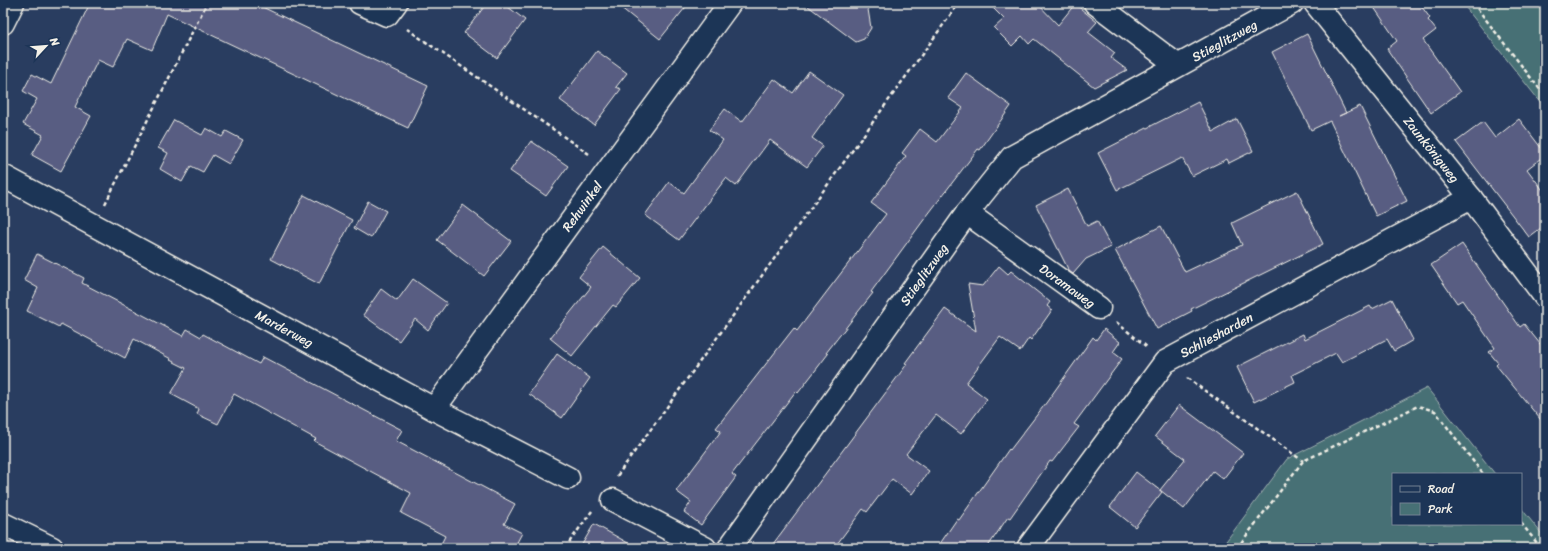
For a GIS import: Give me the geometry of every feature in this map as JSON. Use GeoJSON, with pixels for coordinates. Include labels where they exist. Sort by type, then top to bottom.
{"type":"FeatureCollection","features":[{"type":"Feature","properties":{"kind":"street"},"geometry":{"type":"LineString","coordinates":[[3,24],[13,3]]}},
{"type":"Feature","properties":{"kind":"street"},"geometry":{"type":"LineString","coordinates":[[360,3],[392,9]]}},
{"type":"Feature","properties":{"kind":"street","name":"Rehwinkel"},"geometry":{"type":"LineString","coordinates":[[434,409],[730,3]]}},
{"type":"Feature","properties":{"kind":"street","name":"Stieglitzweg"},"geometry":{"type":"LineString","coordinates":[[1095,3],[1177,65]]}},
{"type":"Feature","properties":{"kind":"street","name":"Stieglitzweg"},"geometry":{"type":"LineString","coordinates":[[729,548],[967,213],[1012,157],[1292,3]]}},
{"type":"Feature","properties":{"kind":"street","name":"Zaunkönigweg"},"geometry":{"type":"LineString","coordinates":[[1314,3],[1471,198],[1545,297]]}},
{"type":"Feature","properties":{"kind":"street","name":"Marderweg"},"geometry":{"type":"LineString","coordinates":[[3,176],[434,409],[568,478]]}},
{"type":"Feature","properties":{"kind":"street","name":"Schliesharden"},"geometry":{"type":"LineString","coordinates":[[1028,548],[1165,362],[1471,198]]}},
{"type":"Feature","properties":{"kind":"street","name":"Doramaweg"},"geometry":{"type":"LineString","coordinates":[[967,213],[1099,308]]}},
{"type":"Feature","properties":{"kind":"street"},"geometry":{"type":"LineString","coordinates":[[607,497],[705,548]]}},
{"type":"Feature","properties":{"kind":"street"},"geometry":{"type":"LineString","coordinates":[[3,524],[52,548]]}},
{"type":"Feature","properties":{"kind":"path"},"geometry":{"type":"LineString","coordinates":[[95,225],[207,3]]}},
{"type":"Feature","properties":{"kind":"path"},"geometry":{"type":"LineString","coordinates":[[565,548],[607,497],[959,3]]}},
{"type":"Feature","properties":{"kind":"path"},"geometry":{"type":"LineString","coordinates":[[1473,3],[1545,96]]}},
{"type":"Feature","properties":{"kind":"path"},"geometry":{"type":"LineString","coordinates":[[392,9],[609,168]]}},
{"type":"Feature","properties":{"kind":"path","name":"Doramaweg"},"geometry":{"type":"LineString","coordinates":[[1099,308],[1165,362],[1304,461]]}},
{"type":"Feature","properties":{"kind":"path"},"geometry":{"type":"LineString","coordinates":[[1237,548],[1304,461],[1418,406],[1435,411],[1482,473]]}},
{"type":"Feature","properties":{"kind":"path"},"geometry":{"type":"LineString","coordinates":[[1522,524],[1541,548]]}},
{"type":"Feature","properties":{"kind":"green space"},"geometry":{"type":"Polygon","coordinates":[[[1462,3],[1545,3],[1545,108],[1462,3]]]}},
{"type":"Feature","properties":{"kind":"green space"},"geometry":{"type":"Polygon","coordinates":[[[1427,388],[1494,473],[1392,473],[1392,525],[1522,525],[1522,509],[1545,538],[1545,548],[1221,548],[1287,459],[1427,388]]]}},
{"type":"Feature","properties":{"kind":"building"},"geometry":{"type":"Polygon","coordinates":[[[90,3],[254,3],[428,86],[408,128],[167,14],[152,50],[127,39],[113,67],[98,60],[75,107],[91,116],[61,171],[32,155],[43,135],[23,124],[37,99],[23,91],[32,74],[51,84],[90,3]]]}},
{"type":"Feature","properties":{"kind":"building"},"geometry":{"type":"Polygon","coordinates":[[[487,3],[503,3],[525,20],[497,58],[464,33],[487,3]]]}},
{"type":"Feature","properties":{"kind":"building"},"geometry":{"type":"Polygon","coordinates":[[[615,3],[689,3],[660,39],[615,3]]]}},
{"type":"Feature","properties":{"kind":"building"},"geometry":{"type":"Polygon","coordinates":[[[804,3],[867,3],[871,28],[864,39],[856,42],[804,3]]]}},
{"type":"Feature","properties":{"kind":"building"},"geometry":{"type":"Polygon","coordinates":[[[988,3],[1037,3],[1058,25],[1075,4],[1097,22],[1088,32],[1115,53],[1111,58],[1127,70],[1094,87],[1034,39],[1029,44],[1022,36],[1012,46],[994,28],[1004,19],[988,3]]]}},
{"type":"Feature","properties":{"kind":"building"},"geometry":{"type":"Polygon","coordinates":[[[1371,3],[1419,3],[1430,18],[1428,20],[1436,30],[1423,40],[1460,92],[1431,113],[1387,49],[1397,41],[1371,3]]]}},
{"type":"Feature","properties":{"kind":"building"},"geometry":{"type":"Polygon","coordinates":[[[1307,34],[1346,113],[1360,106],[1407,201],[1376,216],[1330,121],[1311,130],[1272,52],[1307,34]]]}},
{"type":"Feature","properties":{"kind":"building"},"geometry":{"type":"Polygon","coordinates":[[[597,51],[627,73],[616,87],[621,89],[594,125],[560,100],[597,51]]]}},
{"type":"Feature","properties":{"kind":"building"},"geometry":{"type":"Polygon","coordinates":[[[809,71],[843,95],[812,138],[823,146],[807,167],[770,140],[736,186],[726,178],[679,240],[645,215],[669,182],[684,193],[723,140],[709,130],[725,109],[742,122],[774,79],[793,93],[809,71]]]}},
{"type":"Feature","properties":{"kind":"building"},"geometry":{"type":"Polygon","coordinates":[[[966,73],[1011,106],[980,150],[978,149],[923,221],[871,292],[873,293],[826,353],[828,354],[798,393],[796,391],[732,474],[736,477],[701,525],[684,512],[691,502],[676,491],[721,431],[716,428],[794,328],[797,331],[886,214],[871,203],[906,156],[902,153],[920,129],[937,142],[963,108],[948,98],[966,73]]]}},
{"type":"Feature","properties":{"kind":"building"},"geometry":{"type":"Polygon","coordinates":[[[1198,102],[1213,132],[1237,119],[1253,151],[1229,163],[1227,159],[1192,176],[1182,158],[1117,190],[1098,153],[1198,102]]]}},
{"type":"Feature","properties":{"kind":"building"},"geometry":{"type":"Polygon","coordinates":[[[1519,119],[1545,153],[1545,155],[1527,169],[1545,193],[1545,225],[1529,237],[1456,142],[1483,122],[1495,138],[1519,119]]]}},
{"type":"Feature","properties":{"kind":"building"},"geometry":{"type":"Polygon","coordinates":[[[174,120],[202,135],[206,128],[222,137],[226,131],[243,140],[229,164],[213,155],[203,172],[191,166],[182,182],[160,169],[168,153],[158,148],[174,120]]]}},
{"type":"Feature","properties":{"kind":"building"},"geometry":{"type":"Polygon","coordinates":[[[531,141],[568,166],[546,196],[510,171],[531,141]]]}},
{"type":"Feature","properties":{"kind":"building"},"geometry":{"type":"Polygon","coordinates":[[[1068,189],[1087,226],[1097,221],[1111,247],[1086,259],[1073,274],[1069,271],[1036,205],[1068,189]]]}},
{"type":"Feature","properties":{"kind":"building"},"geometry":{"type":"Polygon","coordinates":[[[1297,191],[1323,244],[1191,309],[1192,311],[1157,329],[1115,250],[1161,226],[1185,272],[1242,245],[1232,223],[1297,191]]]}},
{"type":"Feature","properties":{"kind":"building"},"geometry":{"type":"Polygon","coordinates":[[[304,195],[352,220],[319,284],[271,259],[304,195]]]}},
{"type":"Feature","properties":{"kind":"building"},"geometry":{"type":"Polygon","coordinates":[[[368,201],[386,211],[371,238],[354,228],[368,201]]]}},
{"type":"Feature","properties":{"kind":"building"},"geometry":{"type":"Polygon","coordinates":[[[463,205],[511,241],[484,276],[437,240],[463,205]]]}},
{"type":"Feature","properties":{"kind":"building"},"geometry":{"type":"Polygon","coordinates":[[[1462,244],[1520,327],[1524,324],[1545,350],[1545,425],[1496,365],[1498,363],[1489,352],[1495,348],[1462,300],[1457,303],[1431,265],[1462,244]]]}},
{"type":"Feature","properties":{"kind":"building"},"geometry":{"type":"Polygon","coordinates":[[[603,247],[640,278],[616,307],[613,305],[572,356],[550,338],[591,287],[579,277],[603,247]]]}},
{"type":"Feature","properties":{"kind":"building"},"geometry":{"type":"Polygon","coordinates":[[[37,254],[84,278],[82,283],[183,336],[187,329],[201,337],[203,334],[259,364],[263,357],[402,430],[396,441],[515,504],[504,524],[522,533],[514,548],[439,548],[445,536],[401,513],[411,493],[314,441],[316,439],[234,394],[218,424],[197,414],[199,409],[171,394],[186,368],[134,339],[125,358],[61,324],[59,327],[27,311],[38,288],[24,280],[37,254]]]}},
{"type":"Feature","properties":{"kind":"building"},"geometry":{"type":"Polygon","coordinates":[[[999,266],[1008,274],[1011,271],[1050,302],[1047,306],[1052,310],[1031,340],[1029,338],[1020,351],[1000,337],[966,383],[987,399],[961,434],[936,415],[906,454],[929,471],[912,494],[892,479],[867,512],[863,509],[834,548],[770,548],[907,364],[905,363],[945,309],[976,331],[968,284],[983,286],[999,266]]]}},
{"type":"Feature","properties":{"kind":"building"},"geometry":{"type":"Polygon","coordinates":[[[413,279],[447,303],[428,330],[415,319],[399,341],[363,315],[381,289],[397,301],[413,279]]]}},
{"type":"Feature","properties":{"kind":"building"},"geometry":{"type":"Polygon","coordinates":[[[1392,299],[1413,340],[1394,351],[1387,339],[1342,362],[1336,353],[1292,375],[1295,382],[1254,402],[1237,367],[1303,334],[1305,339],[1370,306],[1372,309],[1392,299]]]}},
{"type":"Feature","properties":{"kind":"building"},"geometry":{"type":"Polygon","coordinates":[[[1104,329],[1120,342],[1113,352],[1122,359],[1074,424],[1079,427],[1052,462],[1050,461],[1010,518],[1008,517],[987,548],[937,548],[957,519],[959,520],[1009,449],[1010,450],[1046,403],[1093,337],[1096,340],[1104,329]]]}},
{"type":"Feature","properties":{"kind":"building"},"geometry":{"type":"Polygon","coordinates":[[[557,354],[590,378],[562,418],[529,394],[557,354]]]}},
{"type":"Feature","properties":{"kind":"building"},"geometry":{"type":"Polygon","coordinates":[[[1179,405],[1243,453],[1223,479],[1213,471],[1184,509],[1160,490],[1185,459],[1155,436],[1179,405]]]}},
{"type":"Feature","properties":{"kind":"building"},"geometry":{"type":"Polygon","coordinates":[[[1136,472],[1162,492],[1135,527],[1110,507],[1136,472]]]}},
{"type":"Feature","properties":{"kind":"building"},"geometry":{"type":"Polygon","coordinates":[[[594,524],[637,548],[580,548],[594,524]]]}}]}
